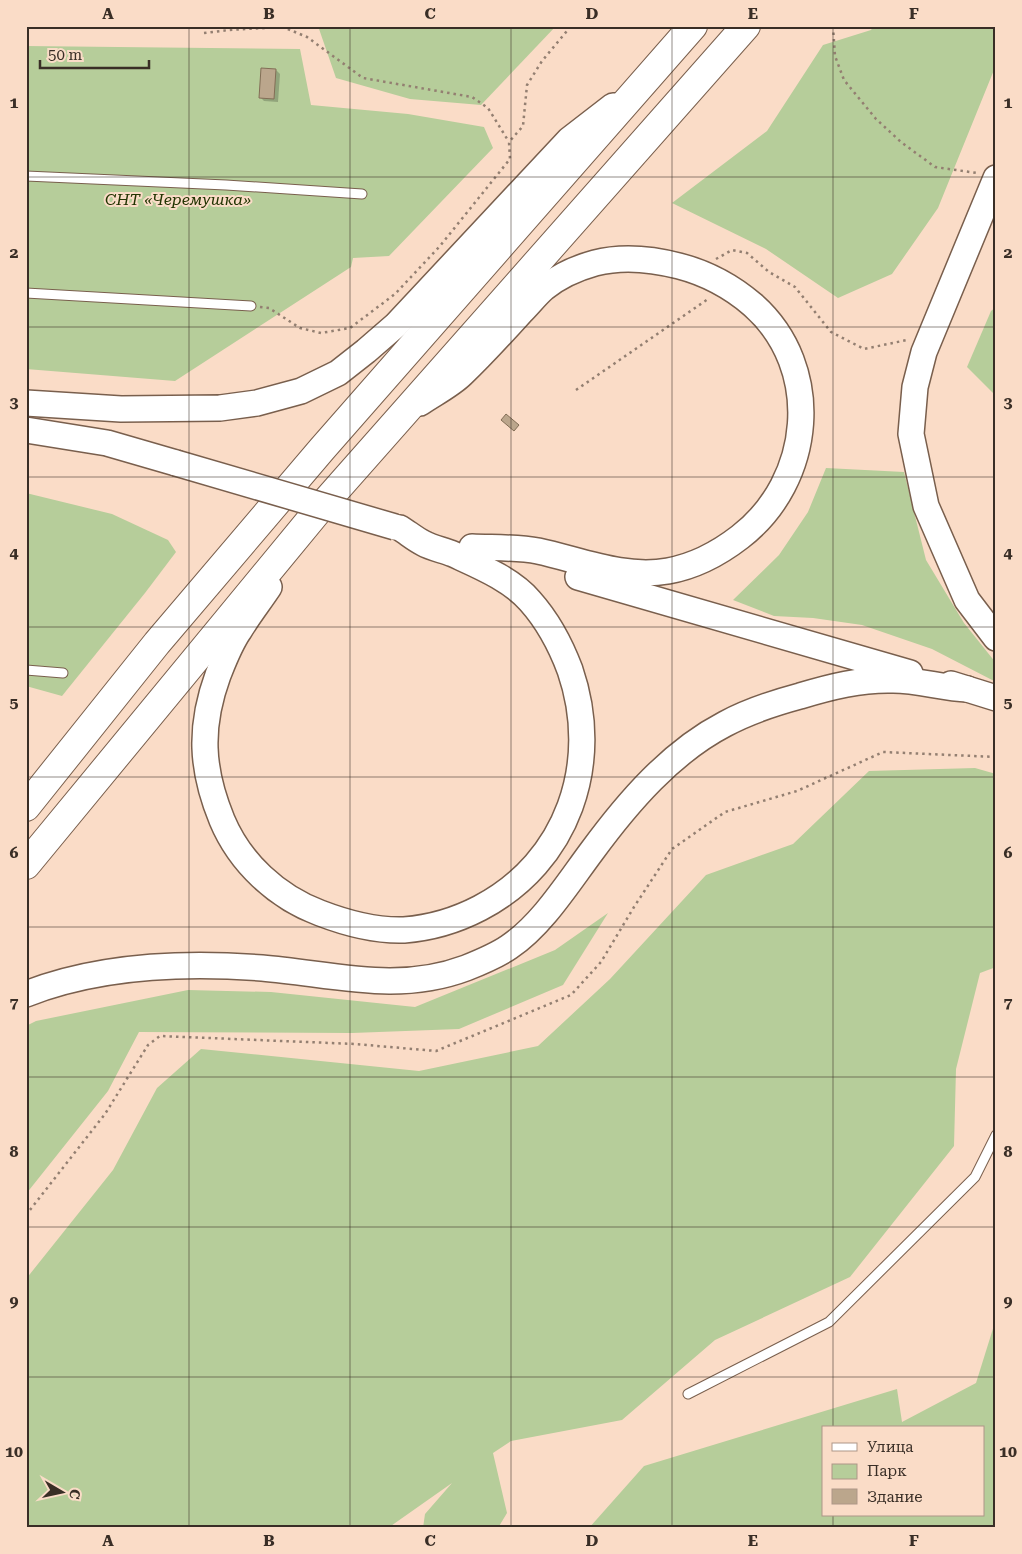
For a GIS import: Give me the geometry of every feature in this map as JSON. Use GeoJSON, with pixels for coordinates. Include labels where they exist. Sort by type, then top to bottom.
{"type":"FeatureCollection","features":[{"type":"Feature","properties":{"kind":"main road"},"geometry":{"type":"LineString","coordinates":[[26,806],[157,643],[322,449],[693,26]]}},
{"type":"Feature","properties":{"kind":"main road"},"geometry":{"type":"LineString","coordinates":[[26,865],[321,507],[746,26]]}},
{"type":"Feature","properties":{"kind":"main road"},"geometry":{"type":"LineString","coordinates":[[26,404],[121,409],[220,408],[257,403],[301,391],[338,373],[366,352],[396,325],[569,140],[645,81]]}},
{"type":"Feature","properties":{"kind":"main road"},"geometry":{"type":"LineString","coordinates":[[991,176],[924,352],[915,387],[911,434],[926,506],[967,600],[996,638]]}},
{"type":"Feature","properties":{"kind":"main road"},"geometry":{"type":"LineString","coordinates":[[405,412],[460,376],[545,288],[572,271],[618,259],[658,262],[696,271],[726,286],[754,306],[766,318],[785,346],[799,386],[801,407],[798,449],[791,472],[771,506],[750,529],[714,556],[694,565],[666,572],[640,572],[611,569],[518,548],[472,547]]}},
{"type":"Feature","properties":{"kind":"main road"},"geometry":{"type":"LineString","coordinates":[[26,430],[108,444],[996,698]]}},
{"type":"Feature","properties":{"kind":"main road"},"geometry":{"type":"LineString","coordinates":[[321,507],[296,548],[237,633],[224,660],[208,706],[204,748],[206,767],[214,800],[227,831],[243,856],[264,879],[285,896],[312,910],[340,920],[370,927],[404,930],[438,924],[466,915],[498,898],[521,881],[542,859],[560,828],[572,801],[580,774],[583,748],[576,686],[565,656],[550,629],[530,600],[502,578],[452,554],[424,544],[398,527]]}},
{"type":"Feature","properties":{"kind":"main road"},"geometry":{"type":"LineString","coordinates":[[26,994],[81,977],[136,969],[167,967],[215,966],[262,968],[369,982],[420,980],[462,969],[490,958],[521,938],[557,898],[599,840],[645,786],[669,763],[696,742],[724,724],[761,707],[838,685],[894,680],[967,689]]}},
{"type":"Feature","properties":{"kind":"main road"},"geometry":{"type":"LineString","coordinates":[[26,786],[42,767],[89,728]]}},
{"type":"Feature","properties":{"kind":"lane"},"geometry":{"type":"LineString","coordinates":[[26,176],[226,185],[362,194]]}},
{"type":"Feature","properties":{"kind":"lane"},"geometry":{"type":"LineString","coordinates":[[26,293],[251,306]]}},
{"type":"Feature","properties":{"kind":"lane"},"geometry":{"type":"LineString","coordinates":[[26,670],[64,673]]}},
{"type":"Feature","properties":{"kind":"lane"},"geometry":{"type":"LineString","coordinates":[[688,1394],[829,1322],[975,1177],[996,1135]]}},
{"type":"Feature","properties":{"kind":"path"},"geometry":{"type":"LineString","coordinates":[[508,142],[522,126],[526,85],[542,61],[571,26]]}},
{"type":"Feature","properties":{"kind":"path"},"geometry":{"type":"LineString","coordinates":[[833,26],[835,56],[844,80],[876,119],[901,142],[935,167],[991,176]]}},
{"type":"Feature","properties":{"kind":"path"},"geometry":{"type":"LineString","coordinates":[[204,33],[283,27],[307,37],[363,78],[472,97],[488,108],[508,142],[510,159],[440,246],[395,294],[350,328],[321,333],[300,328],[270,308],[251,306]]}},
{"type":"Feature","properties":{"kind":"path"},"geometry":{"type":"LineString","coordinates":[[696,271],[732,250],[747,253],[769,272],[795,287],[831,332],[864,350],[931,335]]}},
{"type":"Feature","properties":{"kind":"path"},"geometry":{"type":"LineString","coordinates":[[576,390],[726,286]]}},
{"type":"Feature","properties":{"kind":"green space"},"geometry":{"type":"Polygon","coordinates":[[[318,26],[556,26],[481,105],[410,99],[336,78],[318,26]]]}},
{"type":"Feature","properties":{"kind":"green space"},"geometry":{"type":"Polygon","coordinates":[[[874,26],[996,26],[996,65],[938,208],[892,274],[838,298],[766,249],[672,203],[767,131],[823,45],[871,30],[874,26]]]}},
{"type":"Feature","properties":{"kind":"green space","name":"СНТ «Черемушка»"},"geometry":{"type":"Polygon","coordinates":[[[26,46],[300,49],[311,105],[408,114],[484,127],[493,148],[389,256],[353,258],[351,267],[175,381],[26,369],[26,46]]]}},
{"type":"Feature","properties":{"kind":"green space"},"geometry":{"type":"Polygon","coordinates":[[[996,307],[996,396],[967,367],[991,311],[996,307]]]}},
{"type":"Feature","properties":{"kind":"green space"},"geometry":{"type":"Polygon","coordinates":[[[826,468],[904,472],[926,560],[964,623],[996,663],[996,682],[932,649],[862,625],[813,618],[774,616],[733,600],[779,555],[808,512],[826,468]]]}},
{"type":"Feature","properties":{"kind":"green space"},"geometry":{"type":"Polygon","coordinates":[[[26,493],[112,514],[168,540],[176,552],[62,696],[26,686],[26,493]]]}},
{"type":"Feature","properties":{"kind":"green space"},"geometry":{"type":"Polygon","coordinates":[[[975,768],[996,774],[996,967],[980,973],[956,1069],[954,1146],[850,1277],[715,1340],[622,1420],[511,1441],[493,1453],[507,1513],[498,1528],[423,1528],[425,1514],[452,1483],[388,1528],[26,1528],[26,1279],[113,1170],[157,1088],[201,1049],[419,1071],[538,1046],[610,979],[706,875],[793,844],[869,771],[975,768]]]}},
{"type":"Feature","properties":{"kind":"green space"},"geometry":{"type":"Polygon","coordinates":[[[608,913],[563,985],[459,1029],[352,1033],[139,1032],[108,1091],[26,1194],[26,1026],[36,1021],[188,990],[271,992],[415,1007],[555,950],[608,913]]]}},
{"type":"Feature","properties":{"kind":"green space"},"geometry":{"type":"Polygon","coordinates":[[[996,1319],[996,1528],[589,1528],[644,1466],[897,1389],[902,1422],[976,1383],[996,1319]]]}},
{"type":"Feature","properties":{"kind":"building"},"geometry":{"type":"Polygon","coordinates":[[[261,68],[276,69],[274,99],[259,98],[261,68]]]}},
{"type":"Feature","properties":{"kind":"building"},"geometry":{"type":"Polygon","coordinates":[[[506,414],[519,425],[514,431],[501,420],[506,414]]]}}]}
